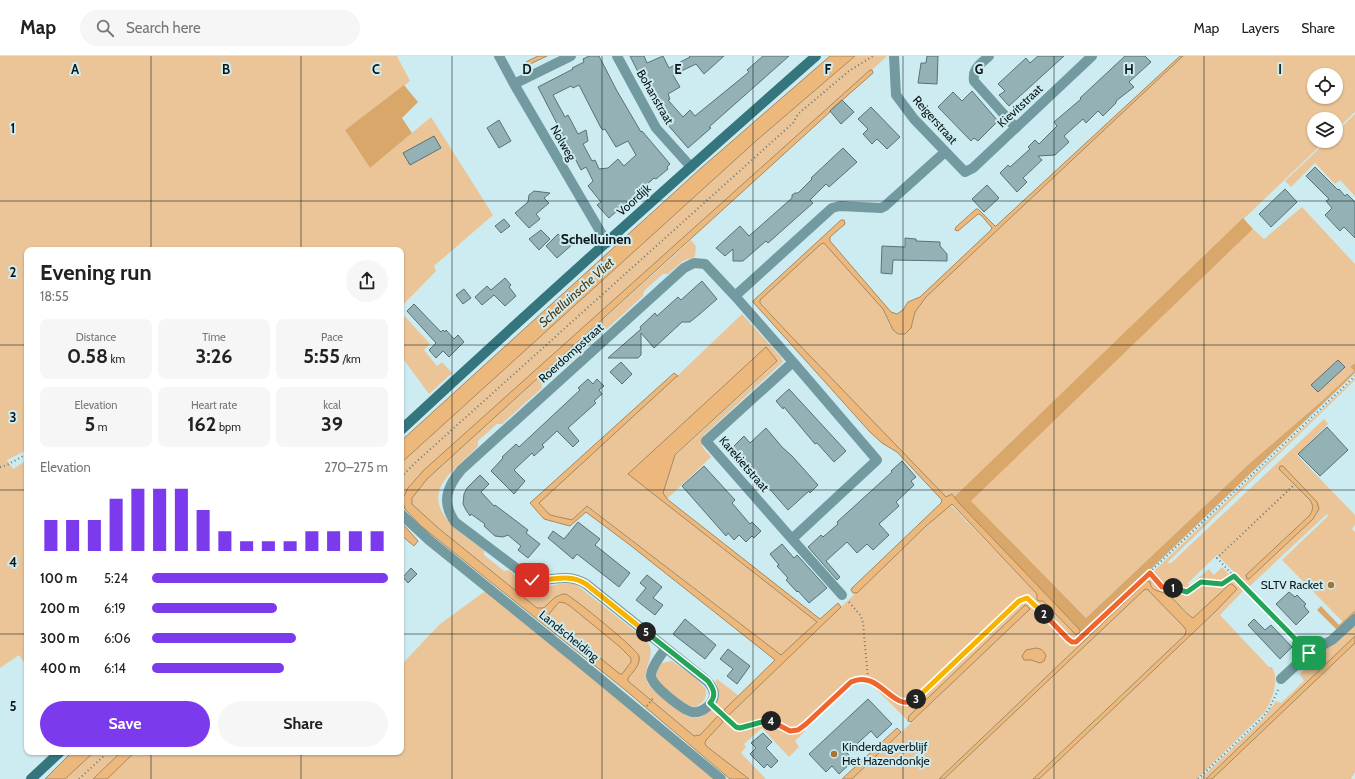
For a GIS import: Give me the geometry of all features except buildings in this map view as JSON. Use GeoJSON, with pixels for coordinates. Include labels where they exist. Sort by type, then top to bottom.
{"type":"FeatureCollection","features":[{"type":"Feature","properties":{"kind":"street","name":"Nolweg"},"geometry":{"type":"LineString","coordinates":[[499,56],[607,243]]}},
{"type":"Feature","properties":{"kind":"street"},"geometry":{"type":"LineString","coordinates":[[514,84],[571,56]]}},
{"type":"Feature","properties":{"kind":"street","name":"Bohanstraat"},"geometry":{"type":"LineString","coordinates":[[616,56],[656,128],[690,167]]}},
{"type":"Feature","properties":{"kind":"street","name":"Voordijk"},"geometry":{"type":"LineString","coordinates":[[404,427],[690,167],[816,56]]}},
{"type":"Feature","properties":{"kind":"street","name":"Reigerstraat"},"geometry":{"type":"LineString","coordinates":[[894,56],[896,95],[914,119],[965,172]]}},
{"type":"Feature","properties":{"kind":"street"},"geometry":{"type":"LineString","coordinates":[[989,56],[975,70],[973,74],[974,81],[1016,128]]}},
{"type":"Feature","properties":{"kind":"street","name":"Kievitstraat"},"geometry":{"type":"LineString","coordinates":[[965,172],[973,168],[1092,56]]}},
{"type":"Feature","properties":{"kind":"street"},"geometry":{"type":"LineString","coordinates":[[792,539],[877,460],[735,296],[832,208],[840,206],[881,208],[886,206],[945,152]]}},
{"type":"Feature","properties":{"kind":"street","name":"Roerdompstraat"},"geometry":{"type":"LineString","coordinates":[[710,703],[713,700],[714,693],[708,681],[586,584],[578,579],[572,578],[537,581],[523,575],[455,522],[450,515],[447,498],[454,480],[461,470],[684,268],[694,263],[705,264],[735,296]]}},
{"type":"Feature","properties":{"kind":"street","name":"Karekietstraat"},"geometry":{"type":"LineString","coordinates":[[793,362],[706,441],[842,595]]}},
{"type":"Feature","properties":{"kind":"street","name":"Landscheiding"},"geometry":{"type":"LineString","coordinates":[[404,517],[429,540],[721,779]]}},
{"type":"Feature","properties":{"kind":"street"},"geometry":{"type":"LineString","coordinates":[[1281,679],[1309,653],[1332,640],[1355,619]]}},
{"type":"Feature","properties":{"kind":"street"},"geometry":{"type":"LineString","coordinates":[[666,648],[651,675],[653,681],[657,686],[687,710],[693,713],[705,709],[710,703]]}},
{"type":"Feature","properties":{"kind":"street"},"geometry":{"type":"LineString","coordinates":[[31,779],[57,755]]}},
{"type":"Feature","properties":{"kind":"lane"},"geometry":{"type":"LineString","coordinates":[[1248,590],[1309,653]]}},
{"type":"Feature","properties":{"kind":"path"},"geometry":{"type":"LineString","coordinates":[[404,474],[793,124],[798,114],[849,71],[873,56]]}},
{"type":"Feature","properties":{"kind":"path"},"geometry":{"type":"LineString","coordinates":[[710,703],[736,727],[740,728],[768,721],[774,722],[790,731],[798,730],[851,682],[861,679],[868,680],[902,703],[910,703],[915,700],[1022,599],[1027,598],[1068,639],[1072,642],[1076,642],[1355,376]]}},
{"type":"Feature","properties":{"kind":"path"},"geometry":{"type":"LineString","coordinates":[[0,467],[8,465],[24,456]]}},
{"type":"Feature","properties":{"kind":"path"},"geometry":{"type":"LineString","coordinates":[[1248,590],[1217,558],[1293,486]]}},
{"type":"Feature","properties":{"kind":"path"},"geometry":{"type":"LineString","coordinates":[[1150,573],[1162,587],[1177,588],[1186,592],[1201,582],[1222,584],[1234,576]]}},
{"type":"Feature","properties":{"kind":"path"},"geometry":{"type":"LineString","coordinates":[[842,595],[862,620],[868,680]]}},
{"type":"Feature","properties":{"kind":"path"},"geometry":{"type":"LineString","coordinates":[[1198,779],[1263,717],[1276,695],[1281,679]]}},
{"type":"Feature","properties":{"kind":"path"},"geometry":{"type":"LineString","coordinates":[[79,779],[105,755]]}},
{"type":"Feature","properties":{"kind":"shaded area"},"geometry":{"type":"Polygon","coordinates":[[[0,56],[397,56],[410,81],[345,130],[370,168],[431,117],[493,215],[434,266],[436,271],[404,304],[404,247],[24,247],[24,452],[7,460],[13,469],[24,462],[24,662],[19,655],[0,668],[0,56]]]}},
{"type":"Feature","properties":{"kind":"shaded area"},"geometry":{"type":"Polygon","coordinates":[[[855,56],[887,56],[424,470],[408,488],[404,497],[404,460],[757,140],[855,56]]]}},
{"type":"Feature","properties":{"kind":"shaded area"},"geometry":{"type":"Polygon","coordinates":[[[1183,56],[1355,56],[1355,112],[1343,123],[1343,112],[1307,112],[1307,148],[1318,148],[954,497],[952,494],[946,497],[786,331],[760,302],[760,300],[822,243],[824,243],[883,309],[890,326],[913,323],[915,312],[926,297],[1183,56]]]}},
{"type":"Feature","properties":{"kind":"shaded area"},"geometry":{"type":"Polygon","coordinates":[[[404,85],[418,102],[402,118],[412,133],[370,168],[345,130],[404,85]]]}},
{"type":"Feature","properties":{"kind":"shaded area"},"geometry":{"type":"Polygon","coordinates":[[[1355,114],[1355,196],[1340,180],[1335,184],[1315,163],[1291,187],[1285,181],[1320,148],[1343,148],[1343,125],[1355,114]]]}},
{"type":"Feature","properties":{"kind":"shaded area"},"geometry":{"type":"Polygon","coordinates":[[[1302,207],[1355,264],[1355,363],[1350,367],[1354,371],[1323,400],[1251,462],[1086,618],[970,501],[1253,229],[1264,239],[1302,207]]]}},
{"type":"Feature","properties":{"kind":"shaded area"},"geometry":{"type":"Polygon","coordinates":[[[1243,218],[1253,229],[971,501],[1086,618],[1251,462],[1323,400],[1354,371],[1350,367],[1355,363],[1355,373],[1082,634],[1080,630],[954,497],[1243,218]]]}},
{"type":"Feature","properties":{"kind":"shaded area"},"geometry":{"type":"Polygon","coordinates":[[[691,240],[696,246],[695,257],[683,261],[668,274],[663,274],[644,291],[643,296],[566,366],[561,365],[542,383],[542,388],[502,424],[497,424],[478,441],[478,446],[454,469],[442,484],[438,495],[439,505],[443,514],[450,523],[458,531],[484,550],[484,555],[504,571],[509,570],[523,582],[532,587],[538,588],[566,583],[578,586],[645,639],[651,650],[646,672],[648,684],[687,716],[695,718],[701,717],[712,707],[726,722],[738,730],[762,723],[773,724],[793,731],[803,729],[805,731],[795,741],[799,747],[789,757],[762,728],[744,744],[746,747],[741,753],[766,779],[749,779],[706,746],[706,740],[723,722],[700,735],[694,736],[628,681],[628,678],[639,663],[637,652],[568,595],[559,594],[546,606],[537,608],[437,527],[412,504],[414,494],[427,479],[691,240]]]}},
{"type":"Feature","properties":{"kind":"shaded area"},"geometry":{"type":"Polygon","coordinates":[[[742,314],[780,356],[783,361],[782,363],[704,435],[702,445],[704,450],[711,457],[667,499],[663,493],[675,456],[775,364],[628,474],[817,622],[781,655],[588,506],[572,520],[550,515],[539,502],[676,377],[742,314]]]}},
{"type":"Feature","properties":{"kind":"shaded area"},"geometry":{"type":"Polygon","coordinates":[[[404,315],[430,344],[424,350],[437,366],[442,362],[452,373],[429,394],[404,360],[404,315]]]}},
{"type":"Feature","properties":{"kind":"shaded area"},"geometry":{"type":"Polygon","coordinates":[[[1355,378],[1355,380],[1168,562],[1170,564],[1324,419],[1328,424],[1297,455],[1355,515],[1355,525],[1352,529],[1355,532],[1355,610],[1343,622],[1282,560],[1328,516],[1327,514],[1249,587],[1217,555],[1188,583],[1190,585],[1209,569],[1214,575],[1222,567],[1231,576],[1221,581],[1199,581],[1186,590],[1178,587],[1163,586],[1152,573],[1355,378]],[[1280,466],[1310,500],[1312,510],[1309,516],[1246,575],[1247,579],[1249,579],[1317,514],[1317,502],[1283,466],[1280,466]]]}},
{"type":"Feature","properties":{"kind":"shaded area"},"geometry":{"type":"Polygon","coordinates":[[[950,504],[1037,594],[1037,600],[1043,601],[1076,635],[1080,632],[1082,634],[1075,640],[1072,640],[1031,599],[1021,597],[912,700],[901,700],[866,677],[857,678],[849,682],[804,724],[794,729],[769,719],[745,725],[736,725],[715,705],[718,694],[718,688],[715,682],[717,679],[739,696],[724,710],[729,715],[950,504]]]}},
{"type":"Feature","properties":{"kind":"shaded area"},"geometry":{"type":"Polygon","coordinates":[[[1149,576],[1161,589],[1175,590],[1185,594],[1191,592],[1199,585],[1222,585],[1233,578],[1244,590],[1220,615],[1269,667],[1272,667],[1274,672],[1274,690],[1265,712],[1197,779],[1039,779],[1216,611],[1191,618],[1173,599],[1167,595],[1154,591],[1150,583],[1074,650],[939,779],[852,779],[1030,609],[1025,605],[909,716],[908,721],[871,684],[898,702],[910,704],[916,702],[1022,601],[1026,600],[1066,641],[1072,644],[1077,643],[1149,576]]]}},
{"type":"Feature","properties":{"kind":"shaded area"},"geometry":{"type":"Polygon","coordinates":[[[488,589],[715,779],[107,779],[132,755],[404,755],[404,662],[440,624],[488,589]]]}},
{"type":"Feature","properties":{"kind":"shaded area"},"geometry":{"type":"Polygon","coordinates":[[[1147,589],[1184,627],[1186,630],[1185,635],[1033,779],[944,779],[1144,590],[1147,589]]]}},
{"type":"Feature","properties":{"kind":"shaded area"},"geometry":{"type":"Polygon","coordinates":[[[559,602],[570,606],[620,647],[631,658],[631,662],[622,674],[620,674],[549,617],[549,614],[559,602]]]}},
{"type":"Feature","properties":{"kind":"shaded area"},"geometry":{"type":"Polygon","coordinates":[[[1321,606],[1339,625],[1355,610],[1355,615],[1338,631],[1317,610],[1321,606]]]}},
{"type":"Feature","properties":{"kind":"shaded area"},"geometry":{"type":"Polygon","coordinates":[[[1355,623],[1355,636],[1206,779],[1200,779],[1264,718],[1276,701],[1281,703],[1304,681],[1300,674],[1355,623]]]}},
{"type":"Feature","properties":{"kind":"shaded area"},"geometry":{"type":"Polygon","coordinates":[[[1355,643],[1355,772],[1351,779],[1212,779],[1355,643]]]}},
{"type":"Feature","properties":{"kind":"shaded area"},"geometry":{"type":"Polygon","coordinates":[[[672,661],[693,676],[706,689],[706,695],[703,702],[695,707],[686,705],[659,683],[656,677],[657,670],[662,663],[672,661]]]}},
{"type":"Feature","properties":{"kind":"shaded area"},"geometry":{"type":"Polygon","coordinates":[[[91,755],[118,755],[93,779],[65,779],[91,755]]]}},
{"type":"Feature","properties":{"kind":"water"},"geometry":{"type":"Polygon","coordinates":[[[538,56],[547,56],[526,66],[526,62],[538,56]]]}},
{"type":"Feature","properties":{"kind":"water","name":"Schelluinsche Vliet"},"geometry":{"type":"Polygon","coordinates":[[[830,56],[855,56],[757,140],[404,460],[404,438],[700,169],[830,56]]]}},
{"type":"Feature","properties":{"kind":"water"},"geometry":{"type":"Polygon","coordinates":[[[1180,56],[1183,56],[926,297],[915,312],[911,328],[905,334],[898,334],[893,330],[883,309],[824,243],[821,244],[760,300],[760,303],[786,331],[946,497],[952,494],[1080,630],[1080,632],[1076,635],[1043,601],[1037,600],[1037,594],[952,504],[926,526],[857,593],[853,593],[851,590],[852,588],[941,503],[942,500],[897,452],[882,443],[870,432],[753,301],[841,220],[844,220],[845,224],[830,237],[830,241],[891,312],[897,314],[903,310],[908,302],[920,297],[992,228],[981,215],[978,214],[958,231],[955,230],[956,227],[976,209],[978,209],[996,226],[1180,56]]]}},
{"type":"Feature","properties":{"kind":"water"},"geometry":{"type":"Polygon","coordinates":[[[870,70],[872,70],[873,73],[427,479],[412,498],[412,504],[437,527],[537,608],[543,608],[558,595],[566,594],[605,624],[639,656],[638,665],[628,678],[628,681],[694,736],[700,735],[718,716],[723,722],[706,740],[706,746],[749,779],[730,779],[624,689],[421,526],[405,509],[404,496],[408,488],[424,470],[870,70]],[[559,602],[549,614],[549,617],[620,674],[622,674],[631,662],[631,658],[620,647],[570,606],[559,602]]]}},
{"type":"Feature","properties":{"kind":"water"},"geometry":{"type":"Polygon","coordinates":[[[766,347],[777,361],[675,455],[663,493],[667,499],[820,619],[838,603],[841,607],[729,715],[724,710],[775,660],[586,512],[570,526],[544,519],[530,503],[674,373],[678,376],[539,503],[550,515],[572,520],[587,506],[781,655],[817,622],[628,474],[766,347]]]}},
{"type":"Feature","properties":{"kind":"water"},"geometry":{"type":"Polygon","coordinates":[[[1280,466],[1283,466],[1317,502],[1319,509],[1313,519],[1249,579],[1247,579],[1246,575],[1309,516],[1312,510],[1310,500],[1279,469],[1280,466]]]}},
{"type":"Feature","properties":{"kind":"water"},"geometry":{"type":"Polygon","coordinates":[[[404,525],[418,541],[414,546],[404,538],[404,525]]]}},
{"type":"Feature","properties":{"kind":"water"},"geometry":{"type":"Polygon","coordinates":[[[1147,581],[1150,582],[1152,588],[1170,597],[1193,618],[1230,584],[1237,589],[1216,611],[1039,779],[1033,779],[1185,635],[1186,630],[1184,627],[1147,589],[1144,590],[944,779],[939,779],[1147,581]]]}},
{"type":"Feature","properties":{"kind":"water"},"geometry":{"type":"Polygon","coordinates":[[[1025,605],[1030,609],[911,722],[908,721],[909,716],[1025,605]]]}},
{"type":"Feature","properties":{"kind":"water"},"geometry":{"type":"Polygon","coordinates":[[[1355,636],[1355,643],[1212,779],[1206,779],[1355,636]]]}},
{"type":"Feature","properties":{"kind":"water"},"geometry":{"type":"Polygon","coordinates":[[[1036,648],[1041,650],[1046,656],[1044,661],[1040,663],[1031,660],[1024,660],[1022,656],[1026,650],[1036,648]]]}},
{"type":"Feature","properties":{"kind":"water"},"geometry":{"type":"Polygon","coordinates":[[[897,728],[901,732],[852,779],[842,779],[897,728]]]}},
{"type":"Feature","properties":{"kind":"water"},"geometry":{"type":"Polygon","coordinates":[[[69,755],[91,755],[65,779],[45,779],[69,755]]]}},
{"type":"Feature","properties":{"kind":"water"},"geometry":{"type":"Polygon","coordinates":[[[118,755],[132,755],[107,779],[93,779],[118,755]]]}},
{"type":"Feature","properties":{"kind":"place","name":"SLTV Racket"},"geometry":{"type":"Point","coordinates":[1331,585]}},
{"type":"Feature","properties":{"kind":"place","name":"Kinderdagverblijf Het Hazendonkje"},"geometry":{"type":"Point","coordinates":[834,754]}},
{"type":"Feature","properties":{"kind":"district","name":"Schelluinen"},"geometry":{"type":"Point","coordinates":[596,239]}},
{"type":"Feature","properties":{"kind":"route"},"geometry":{"type":"LineString","coordinates":[[532,580],[537,581],[572,578],[578,579],[586,584],[708,681],[714,693],[713,700],[710,703],[733,725],[740,728],[768,721],[774,722],[790,731],[798,730],[802,728],[851,682],[861,679],[866,679],[874,683],[902,703],[910,703],[915,700],[1022,599],[1027,598],[1068,639],[1072,642],[1076,642],[1150,573],[1160,586],[1164,588],[1177,588],[1184,592],[1190,591],[1201,582],[1222,584],[1234,576],[1309,653]]}}]}
